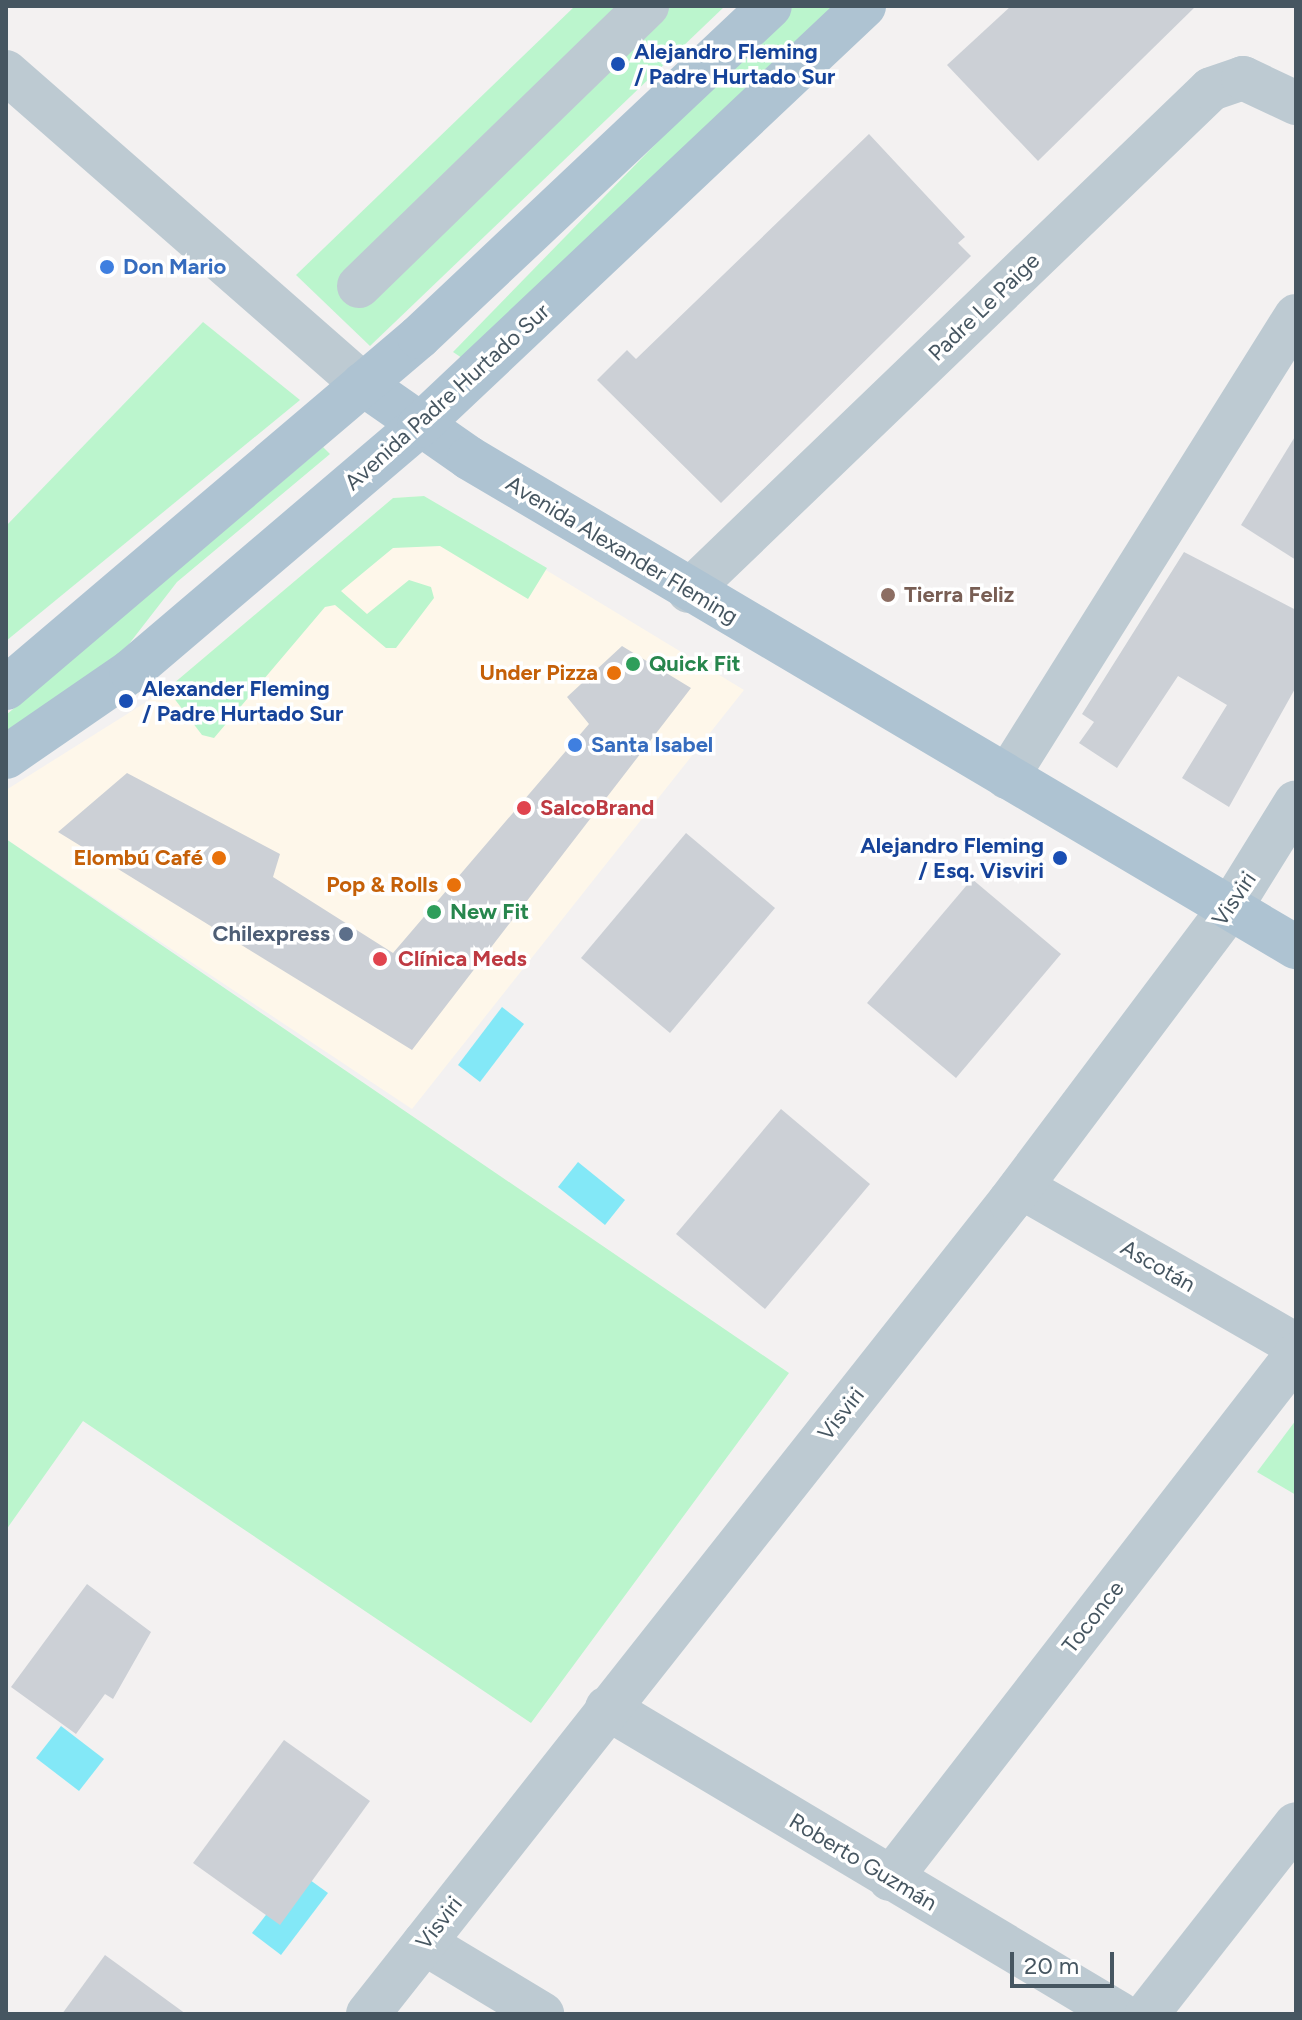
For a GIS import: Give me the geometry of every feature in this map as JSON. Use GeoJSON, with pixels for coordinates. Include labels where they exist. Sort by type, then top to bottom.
{"type":"FeatureCollection","features":[{"type":"Feature","properties":{"kind":"main road"},"geometry":{"type":"LineString","coordinates":[[6,688],[363,384],[770,6]]}},
{"type":"Feature","properties":{"kind":"main road","name":"Avenida Padre Hurtado Sur"},"geometry":{"type":"LineString","coordinates":[[6,757],[131,671],[419,426],[864,6]]}},
{"type":"Feature","properties":{"kind":"main road","name":"Avenida Alexander Fleming"},"geometry":{"type":"LineString","coordinates":[[363,384],[419,426],[689,591],[1296,947]]}},
{"type":"Feature","properties":{"kind":"street"},"geometry":{"type":"LineString","coordinates":[[359,286],[647,6]]}},
{"type":"Feature","properties":{"kind":"street","name":"Avenida Alexander Fleming"},"geometry":{"type":"LineString","coordinates":[[6,72],[363,384]]}},
{"type":"Feature","properties":{"kind":"street","name":"Padre Le Paige"},"geometry":{"type":"LineString","coordinates":[[689,591],[1211,89],[1243,78],[1296,103]]}},
{"type":"Feature","properties":{"kind":"street"},"geometry":{"type":"LineString","coordinates":[[1007,777],[1296,316]]}},
{"type":"Feature","properties":{"kind":"street","name":"Visviri"},"geometry":{"type":"LineString","coordinates":[[368,2014],[1021,1187],[1231,907],[1296,802]]}},
{"type":"Feature","properties":{"kind":"street","name":"Ascotán"},"geometry":{"type":"LineString","coordinates":[[1021,1187],[1296,1345]]}},
{"type":"Feature","properties":{"kind":"street","name":"Toconce"},"geometry":{"type":"LineString","coordinates":[[890,1879],[1296,1355]]}},
{"type":"Feature","properties":{"kind":"street","name":"Roberto Guzmán"},"geometry":{"type":"LineString","coordinates":[[607,1708],[1120,2014]]}},
{"type":"Feature","properties":{"kind":"street"},"geometry":{"type":"LineString","coordinates":[[1147,2014],[1296,1824]]}},
{"type":"Feature","properties":{"kind":"street"},"geometry":{"type":"LineString","coordinates":[[424,1943],[542,2014]]}},
{"type":"Feature","properties":{"kind":"shaded area"},"geometry":{"type":"Polygon","coordinates":[[[424,496],[744,690],[412,1109],[6,839],[6,790],[167,689],[393,498],[424,496]]]}},
{"type":"Feature","properties":{"kind":"green space"},"geometry":{"type":"Polygon","coordinates":[[[575,6],[725,6],[370,346],[296,275],[575,6]]]}},
{"type":"Feature","properties":{"kind":"green space"},"geometry":{"type":"Polygon","coordinates":[[[790,6],[836,6],[462,358],[453,352],[790,6]]]}},
{"type":"Feature","properties":{"kind":"green space"},"geometry":{"type":"Polygon","coordinates":[[[203,322],[300,400],[6,641],[6,526],[203,322]]]}},
{"type":"Feature","properties":{"kind":"green space"},"geometry":{"type":"Polygon","coordinates":[[[323,447],[330,454],[177,582],[115,662],[6,738],[6,715],[323,447]]]}},
{"type":"Feature","properties":{"kind":"green space"},"geometry":{"type":"Polygon","coordinates":[[[424,496],[547,568],[528,599],[440,546],[393,548],[341,591],[367,614],[409,580],[431,587],[434,598],[396,648],[386,648],[335,605],[325,607],[214,738],[202,735],[167,689],[393,498],[424,496]]]}},
{"type":"Feature","properties":{"kind":"green space"},"geometry":{"type":"Polygon","coordinates":[[[6,839],[789,1373],[531,1723],[83,1421],[6,1530],[6,839]]]}},
{"type":"Feature","properties":{"kind":"green space"},"geometry":{"type":"Polygon","coordinates":[[[1296,1420],[1296,1495],[1257,1472],[1296,1420]]]}},
{"type":"Feature","properties":{"kind":"water"},"geometry":{"type":"Polygon","coordinates":[[[502,1007],[524,1024],[480,1082],[458,1065],[502,1007]]]}},
{"type":"Feature","properties":{"kind":"water"},"geometry":{"type":"Polygon","coordinates":[[[578,1162],[625,1200],[605,1225],[558,1187],[578,1162]]]}},
{"type":"Feature","properties":{"kind":"water"},"geometry":{"type":"Polygon","coordinates":[[[61,1726],[104,1759],[79,1791],[36,1758],[61,1726]]]}},
{"type":"Feature","properties":{"kind":"water"},"geometry":{"type":"Polygon","coordinates":[[[299,1872],[328,1893],[281,1955],[252,1933],[299,1872]]]}},
{"type":"Feature","properties":{"kind":"building"},"geometry":{"type":"Polygon","coordinates":[[[1011,6],[1196,6],[1038,161],[947,65],[1011,6]]]}},
{"type":"Feature","properties":{"kind":"building"},"geometry":{"type":"Polygon","coordinates":[[[869,134],[965,237],[958,243],[971,256],[721,503],[597,380],[627,350],[636,359],[869,134]]]}},
{"type":"Feature","properties":{"kind":"building"},"geometry":{"type":"Polygon","coordinates":[[[1296,435],[1296,560],[1241,525],[1296,435]]]}},
{"type":"Feature","properties":{"kind":"building"},"geometry":{"type":"Polygon","coordinates":[[[1184,552],[1296,610],[1296,687],[1229,807],[1182,778],[1227,705],[1178,676],[1117,768],[1079,743],[1094,722],[1082,714],[1184,552]]]}},
{"type":"Feature","properties":{"kind":"building"},"geometry":{"type":"Polygon","coordinates":[[[622,646],[691,688],[412,1050],[58,832],[127,773],[280,854],[273,877],[393,953],[589,724],[567,697],[622,646]]]}},
{"type":"Feature","properties":{"kind":"building"},"geometry":{"type":"Polygon","coordinates":[[[686,833],[775,908],[670,1033],[581,958],[686,833]]]}},
{"type":"Feature","properties":{"kind":"building"},"geometry":{"type":"Polygon","coordinates":[[[972,879],[1061,954],[956,1078],[867,1003],[972,879]]]}},
{"type":"Feature","properties":{"kind":"building"},"geometry":{"type":"Polygon","coordinates":[[[781,1109],[870,1184],[765,1309],[676,1234],[781,1109]]]}},
{"type":"Feature","properties":{"kind":"building"},"geometry":{"type":"Polygon","coordinates":[[[87,1584],[151,1632],[113,1699],[105,1694],[76,1734],[11,1687],[87,1584]]]}},
{"type":"Feature","properties":{"kind":"building"},"geometry":{"type":"Polygon","coordinates":[[[284,1740],[370,1801],[280,1925],[193,1863],[284,1740]]]}},
{"type":"Feature","properties":{"kind":"building"},"geometry":{"type":"Polygon","coordinates":[[[105,1955],[186,2014],[62,2014],[105,1955]]]}},
{"type":"Feature","properties":{"kind":"place","name":"Alejandro Fleming / Padre Hurtado Sur"},"geometry":{"type":"Point","coordinates":[618,64]}},
{"type":"Feature","properties":{"kind":"place","name":"Don Mario"},"geometry":{"type":"Point","coordinates":[107,267]}},
{"type":"Feature","properties":{"kind":"place","name":"Tierra Feliz"},"geometry":{"type":"Point","coordinates":[888,595]}},
{"type":"Feature","properties":{"kind":"place","name":"Quick Fit"},"geometry":{"type":"Point","coordinates":[633,664]}},
{"type":"Feature","properties":{"kind":"place","name":"Under Pizza"},"geometry":{"type":"Point","coordinates":[614,673]}},
{"type":"Feature","properties":{"kind":"place","name":"Alexander Fleming / Padre Hurtado Sur"},"geometry":{"type":"Point","coordinates":[126,701]}},
{"type":"Feature","properties":{"kind":"place","name":"Santa Isabel"},"geometry":{"type":"Point","coordinates":[575,745]}},
{"type":"Feature","properties":{"kind":"place","name":"SalcoBrand"},"geometry":{"type":"Point","coordinates":[524,808]}},
{"type":"Feature","properties":{"kind":"place","name":"Elombú Café"},"geometry":{"type":"Point","coordinates":[219,858]}},
{"type":"Feature","properties":{"kind":"place","name":"Alejandro Fleming / Esq. Visviri"},"geometry":{"type":"Point","coordinates":[1060,858]}},
{"type":"Feature","properties":{"kind":"place","name":"Pop & Rolls"},"geometry":{"type":"Point","coordinates":[454,885]}},
{"type":"Feature","properties":{"kind":"place","name":"New Fit"},"geometry":{"type":"Point","coordinates":[434,912]}},
{"type":"Feature","properties":{"kind":"place","name":"Chilexpress"},"geometry":{"type":"Point","coordinates":[346,934]}},
{"type":"Feature","properties":{"kind":"place","name":"Clínica Meds"},"geometry":{"type":"Point","coordinates":[380,959]}}]}
